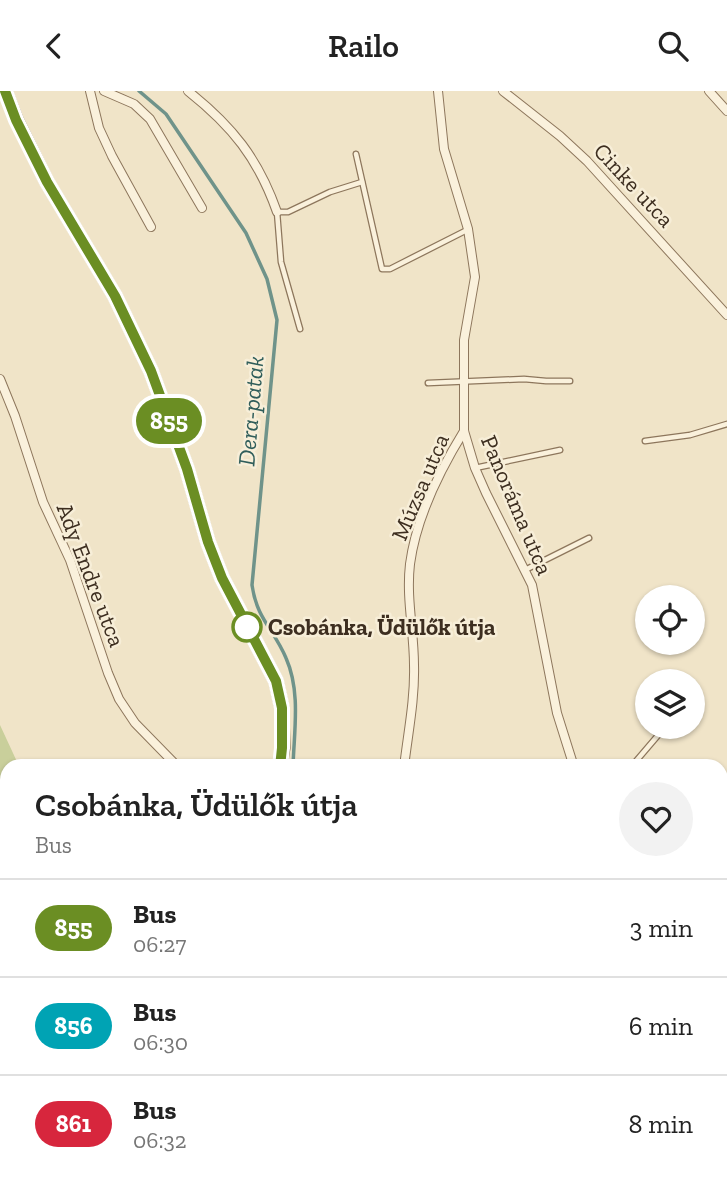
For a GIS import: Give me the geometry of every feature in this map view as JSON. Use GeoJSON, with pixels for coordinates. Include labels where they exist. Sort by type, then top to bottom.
{"type":"FeatureCollection","features":[{"type":"Feature","properties":{"kind":"main road"},"geometry":{"type":"LineString","coordinates":[[5,91],[16,120],[47,182],[115,296],[151,371],[187,469],[208,542],[234,603],[276,681],[282,708],[280,759]]}},
{"type":"Feature","properties":{"kind":"street"},"geometry":{"type":"LineString","coordinates":[[90,91],[99,128],[151,227]]}},
{"type":"Feature","properties":{"kind":"street"},"geometry":{"type":"LineString","coordinates":[[104,91],[134,104],[150,119],[202,208]]}},
{"type":"Feature","properties":{"kind":"street"},"geometry":{"type":"LineString","coordinates":[[188,91],[244,145],[267,183],[277,212]]}},
{"type":"Feature","properties":{"kind":"street","name":"Panoráma utca"},"geometry":{"type":"LineString","coordinates":[[438,91],[444,149],[468,229],[475,277],[464,340],[464,431],[475,468],[525,570],[535,598],[557,713],[571,759]]}},
{"type":"Feature","properties":{"kind":"street","name":"Cinke utca"},"geometry":{"type":"LineString","coordinates":[[503,91],[587,161],[727,315]]}},
{"type":"Feature","properties":{"kind":"street"},"geometry":{"type":"LineString","coordinates":[[709,91],[727,111]]}},
{"type":"Feature","properties":{"kind":"street","name":"Ady Endre utca"},"geometry":{"type":"LineString","coordinates":[[0,379],[43,502],[69,560],[119,699],[135,723],[170,759]]}},
{"type":"Feature","properties":{"kind":"street","name":"Múzsa utca"},"geometry":{"type":"LineString","coordinates":[[405,759],[414,669],[408,593],[411,562],[422,521],[464,431]]}},
{"type":"Feature","properties":{"kind":"lane"},"geometry":{"type":"LineString","coordinates":[[356,154],[380,263],[384,270],[468,229]]}},
{"type":"Feature","properties":{"kind":"lane"},"geometry":{"type":"LineString","coordinates":[[300,329],[281,262],[277,212],[288,212],[330,192],[362,182]]}},
{"type":"Feature","properties":{"kind":"lane"},"geometry":{"type":"LineString","coordinates":[[428,383],[524,379],[570,381]]}},
{"type":"Feature","properties":{"kind":"lane"},"geometry":{"type":"LineString","coordinates":[[645,441],[690,435],[727,424]]}},
{"type":"Feature","properties":{"kind":"lane"},"geometry":{"type":"LineString","coordinates":[[475,468],[560,450]]}},
{"type":"Feature","properties":{"kind":"lane"},"geometry":{"type":"LineString","coordinates":[[525,570],[589,538]]}},
{"type":"Feature","properties":{"kind":"lane"},"geometry":{"type":"LineString","coordinates":[[638,759],[655,739]]}},
{"type":"Feature","properties":{"kind":"green space"},"geometry":{"type":"Polygon","coordinates":[[[0,725],[16,759],[0,759],[0,725]]]}},
{"type":"Feature","properties":{"kind":"waterway","name":"Dera-patak"},"geometry":{"type":"LineString","coordinates":[[139,91],[166,114],[246,233],[267,279],[277,320],[252,585],[262,616],[291,671],[296,712],[293,759]]}},
{"type":"Feature","properties":{"kind":"bus line","name":"855"},"geometry":{"type":"LineString","coordinates":[[5,91],[16,120],[47,182],[115,296],[151,371],[187,469],[208,542],[222,578],[276,681],[282,708],[281,759]]}},
{"type":"Feature","properties":{"kind":"place","name":"Csobánka, Üdülők útja"},"geometry":{"type":"Point","coordinates":[247,627]}}]}
